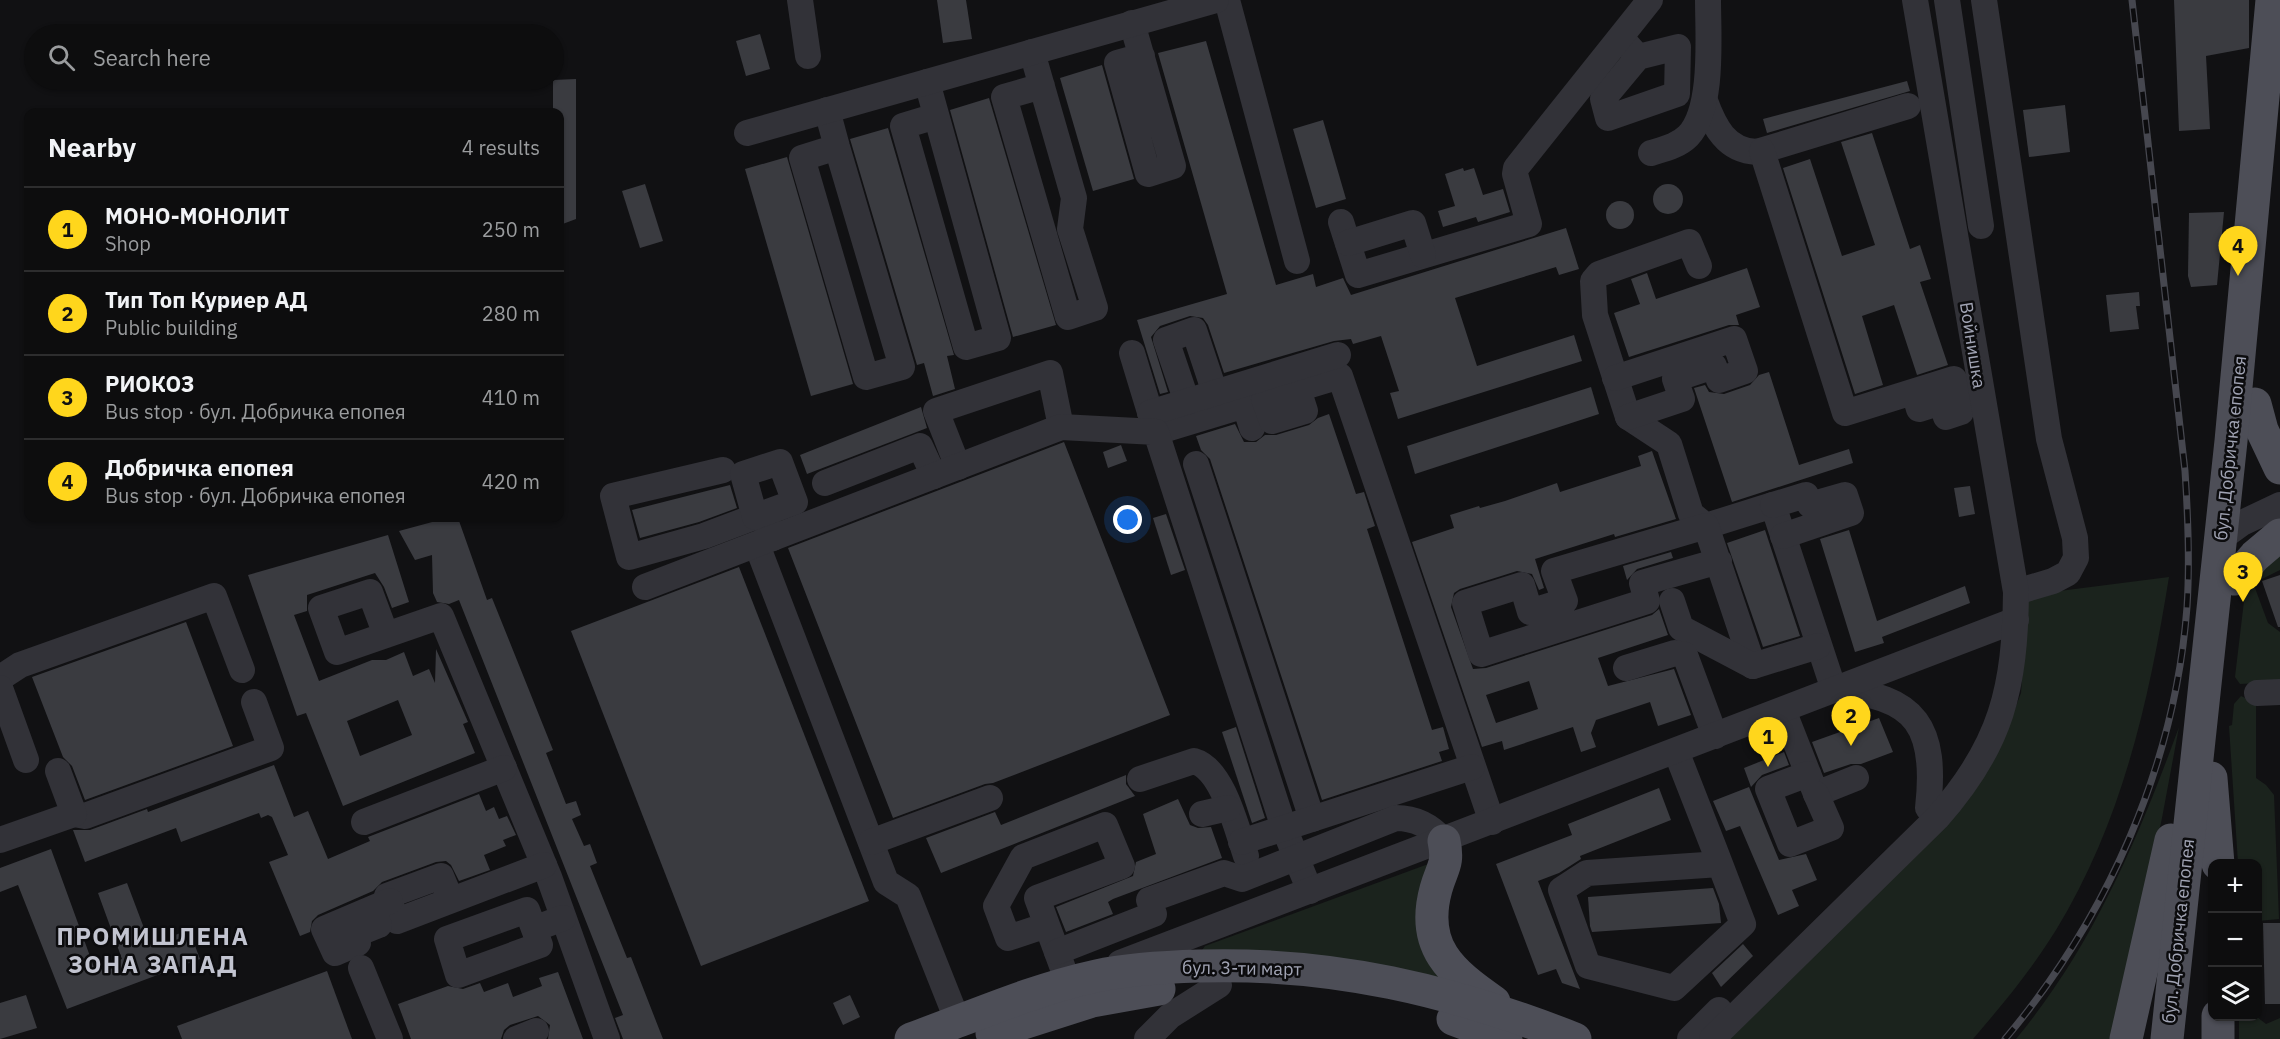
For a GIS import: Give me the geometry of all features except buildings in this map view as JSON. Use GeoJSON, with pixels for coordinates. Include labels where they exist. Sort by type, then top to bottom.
{"type":"FeatureCollection","features":[{"type":"Feature","properties":{"kind":"main road","name":"бул. Добричка епопея"},"geometry":{"type":"LineString","coordinates":[[2168,1039],[2202,777],[2229,523],[2272,0]]}},
{"type":"Feature","properties":{"kind":"main road","name":"бул. Добричка епопея"},"geometry":{"type":"LineString","coordinates":[[2183,1039],[2202,777],[2235,579],[2229,523],[2255,404],[2280,159]]}},
{"type":"Feature","properties":{"kind":"main road"},"geometry":{"type":"LineString","coordinates":[[2255,404],[2262,430],[2280,468]]}},
{"type":"Feature","properties":{"kind":"main road"},"geometry":{"type":"LineString","coordinates":[[2235,579],[2255,556],[2280,534]]}},
{"type":"Feature","properties":{"kind":"main road"},"geometry":{"type":"LineString","coordinates":[[2202,777],[2217,859]]}},
{"type":"Feature","properties":{"kind":"main road"},"geometry":{"type":"LineString","coordinates":[[2126,1039],[2166,856],[2202,777]]}},
{"type":"Feature","properties":{"kind":"main road"},"geometry":{"type":"LineString","coordinates":[[1444,841],[1447,859],[1435,892],[1431,916],[1438,950],[1460,979],[1510,1028]]}},
{"type":"Feature","properties":{"kind":"main road","name":"бул. 3-ти март"},"geometry":{"type":"LineString","coordinates":[[967,1030],[1068,982],[1099,975],[1179,966],[1306,968],[1411,986],[1510,1028]]}},
{"type":"Feature","properties":{"kind":"main road","name":"бул. 3-ти март"},"geometry":{"type":"LineString","coordinates":[[911,1039],[1031,1019],[1123,994],[1172,987],[1275,984],[1375,997],[1510,1028],[1575,1039]]}},
{"type":"Feature","properties":{"kind":"main road"},"geometry":{"type":"LineString","coordinates":[[2218,1021],[2218,1039]]}},
{"type":"Feature","properties":{"kind":"street"},"geometry":{"type":"LineString","coordinates":[[800,0],[808,56]]}},
{"type":"Feature","properties":{"kind":"street"},"geometry":{"type":"LineString","coordinates":[[747,133],[1216,0]]}},
{"type":"Feature","properties":{"kind":"street"},"geometry":{"type":"LineString","coordinates":[[1227,0],[1298,261]]}},
{"type":"Feature","properties":{"kind":"street"},"geometry":{"type":"LineString","coordinates":[[1423,255],[1413,223],[1345,232],[1358,275],[1529,224],[1515,174],[1516,168],[1629,48],[1650,0]]}},
{"type":"Feature","properties":{"kind":"street"},"geometry":{"type":"LineString","coordinates":[[1651,153],[1677,145],[1698,123],[1705,101],[1708,0]]}},
{"type":"Feature","properties":{"kind":"street","name":"Войнишка"},"geometry":{"type":"LineString","coordinates":[[1712,1039],[1937,818],[1965,785],[1998,726],[2013,661],[2016,592],[1915,0]]}},
{"type":"Feature","properties":{"kind":"street"},"geometry":{"type":"LineString","coordinates":[[1947,0],[1981,226]]}},
{"type":"Feature","properties":{"kind":"street"},"geometry":{"type":"LineString","coordinates":[[1984,0],[2049,439],[2076,538],[2076,558],[2068,573],[2053,581],[2016,592]]}},
{"type":"Feature","properties":{"kind":"street"},"geometry":{"type":"LineString","coordinates":[[1132,23],[1142,56]]}},
{"type":"Feature","properties":{"kind":"street"},"geometry":{"type":"LineString","coordinates":[[1032,52],[1042,86],[1074,198],[1071,229],[1095,308],[1068,317],[1004,97],[1042,86]]}},
{"type":"Feature","properties":{"kind":"street"},"geometry":{"type":"LineString","coordinates":[[927,82],[998,338],[966,347],[903,126],[936,116]]}},
{"type":"Feature","properties":{"kind":"street"},"geometry":{"type":"LineString","coordinates":[[1705,101],[1714,124],[1731,144],[1744,150],[1761,151],[1908,106]]}},
{"type":"Feature","properties":{"kind":"street"},"geometry":{"type":"LineString","coordinates":[[827,110],[902,368],[866,377],[802,158],[837,147]]}},
{"type":"Feature","properties":{"kind":"street"},"geometry":{"type":"LineString","coordinates":[[1761,151],[1845,413],[1914,392]]}},
{"type":"Feature","properties":{"kind":"street"},"geometry":{"type":"LineString","coordinates":[[1699,266],[1689,242],[1599,274],[1593,281],[1594,315],[1628,417],[1669,444],[1691,514],[1706,526],[1753,666]]}},
{"type":"Feature","properties":{"kind":"street"},"geometry":{"type":"LineString","coordinates":[[1187,402],[1166,340],[1194,330],[1215,393]]}},
{"type":"Feature","properties":{"kind":"street"},"geometry":{"type":"LineString","coordinates":[[1615,378],[1734,339],[1745,371],[1719,380],[1714,366],[1675,379],[1682,399],[1628,417]]}},
{"type":"Feature","properties":{"kind":"street"},"geometry":{"type":"LineString","coordinates":[[1132,353],[1284,828],[1310,891]]}},
{"type":"Feature","properties":{"kind":"street"},"geometry":{"type":"LineString","coordinates":[[1153,422],[1187,402],[1338,355]]}},
{"type":"Feature","properties":{"kind":"street"},"geometry":{"type":"LineString","coordinates":[[958,467],[936,411],[1050,374],[1061,427]]}},
{"type":"Feature","properties":{"kind":"street"},"geometry":{"type":"LineString","coordinates":[[1298,388],[1340,376],[1492,822]]}},
{"type":"Feature","properties":{"kind":"street"},"geometry":{"type":"LineString","coordinates":[[656,549],[656,583],[1061,427],[1153,422],[1245,405],[1252,428]]}},
{"type":"Feature","properties":{"kind":"street"},"geometry":{"type":"LineString","coordinates":[[825,483],[920,446],[934,476]]}},
{"type":"Feature","properties":{"kind":"street"},"geometry":{"type":"LineString","coordinates":[[1196,464],[1312,819]]}},
{"type":"Feature","properties":{"kind":"street"},"geometry":{"type":"LineString","coordinates":[[723,470],[613,496],[629,557],[704,536],[759,516],[764,542],[886,882],[908,896],[967,1030]]}},
{"type":"Feature","properties":{"kind":"street"},"geometry":{"type":"LineString","coordinates":[[1719,561],[1642,584],[1647,601],[1481,654],[1465,603],[1522,585],[1530,612],[1565,601],[1554,571],[1806,495],[1810,505],[1845,495],[1851,513],[1783,536]]}},
{"type":"Feature","properties":{"kind":"street"},"geometry":{"type":"LineString","coordinates":[[2229,523],[2280,505]]}},
{"type":"Feature","properties":{"kind":"street"},"geometry":{"type":"LineString","coordinates":[[1773,506],[1834,690]]}},
{"type":"Feature","properties":{"kind":"street"},"geometry":{"type":"LineString","coordinates":[[2229,523],[2280,534]]}},
{"type":"Feature","properties":{"kind":"street"},"geometry":{"type":"LineString","coordinates":[[0,678],[20,665],[214,596],[242,670]]}},
{"type":"Feature","properties":{"kind":"street"},"geometry":{"type":"LineString","coordinates":[[1672,601],[1681,628],[1753,666],[1818,646]]}},
{"type":"Feature","properties":{"kind":"street"},"geometry":{"type":"LineString","coordinates":[[386,635],[441,616],[544,865],[607,1039]]}},
{"type":"Feature","properties":{"kind":"street"},"geometry":{"type":"LineString","coordinates":[[1047,925],[1008,938],[996,906],[1023,857],[1105,825],[1122,866],[1037,898],[1047,925],[1057,952],[1068,982],[1444,841],[2016,620]]}},
{"type":"Feature","properties":{"kind":"street"},"geometry":{"type":"LineString","coordinates":[[1626,668],[1675,653],[1685,655],[1715,736]]}},
{"type":"Feature","properties":{"kind":"street"},"geometry":{"type":"LineString","coordinates":[[0,688],[26,760]]}},
{"type":"Feature","properties":{"kind":"street"},"geometry":{"type":"LineString","coordinates":[[1834,690],[1867,692],[1881,696],[1917,722],[1929,749],[1931,765],[1928,808]]}},
{"type":"Feature","properties":{"kind":"street"},"geometry":{"type":"LineString","coordinates":[[1690,1039],[1928,808],[1970,757],[2006,691]]}},
{"type":"Feature","properties":{"kind":"street"},"geometry":{"type":"LineString","coordinates":[[0,840],[74,814],[85,816],[271,748],[254,702]]}},
{"type":"Feature","properties":{"kind":"street"},"geometry":{"type":"LineString","coordinates":[[1783,710],[1812,784],[1856,778]]}},
{"type":"Feature","properties":{"kind":"street"},"geometry":{"type":"LineString","coordinates":[[1676,751],[1720,864],[1743,924],[1674,988],[1588,966],[1561,890],[1587,873],[1720,864]]}},
{"type":"Feature","properties":{"kind":"street"},"geometry":{"type":"LineString","coordinates":[[1140,779],[1194,761],[1202,763],[1217,779],[1252,875]]}},
{"type":"Feature","properties":{"kind":"street"},"geometry":{"type":"LineString","coordinates":[[1241,842],[1472,767]]}},
{"type":"Feature","properties":{"kind":"street"},"geometry":{"type":"LineString","coordinates":[[364,822],[504,768]]}},
{"type":"Feature","properties":{"kind":"street"},"geometry":{"type":"LineString","coordinates":[[58,771],[74,814]]}},
{"type":"Feature","properties":{"kind":"street"},"geometry":{"type":"LineString","coordinates":[[871,842],[990,798]]}},
{"type":"Feature","properties":{"kind":"street"},"geometry":{"type":"LineString","coordinates":[[1202,814],[1228,808]]}},
{"type":"Feature","properties":{"kind":"street"},"geometry":{"type":"LineString","coordinates":[[1167,946],[1149,900],[1224,873],[1242,879],[1297,860],[1396,818],[1407,818],[1420,822],[1434,829],[1444,841]]}},
{"type":"Feature","properties":{"kind":"street"},"geometry":{"type":"LineString","coordinates":[[381,905],[387,896],[441,876],[451,900],[544,865]]}},
{"type":"Feature","properties":{"kind":"street"},"geometry":{"type":"LineString","coordinates":[[1057,952],[1154,914]]}},
{"type":"Feature","properties":{"kind":"street"},"geometry":{"type":"LineString","coordinates":[[534,929],[564,918]]}},
{"type":"Feature","properties":{"kind":"street"},"geometry":{"type":"LineString","coordinates":[[362,968],[390,1039]]}},
{"type":"Feature","properties":{"kind":"street"},"geometry":{"type":"LineString","coordinates":[[1147,1039],[1170,1016],[1220,985]]}},
{"type":"Feature","properties":{"kind":"shaded area"},"geometry":{"type":"Polygon","coordinates":[[[2280,550],[2280,570],[2258,581],[2255,588],[2268,623],[2280,632],[2280,682],[2240,684],[2235,677],[2246,584],[2280,550]]]}},
{"type":"Feature","properties":{"kind":"shaded area"},"geometry":{"type":"Polygon","coordinates":[[[2169,577],[2142,715],[2130,760],[2099,847],[2079,889],[2047,944],[2017,986],[1973,1039],[1725,1039],[1966,802],[2003,740],[2021,693],[2028,595],[2169,577]]]}},
{"type":"Feature","properties":{"kind":"shaded area"},"geometry":{"type":"Polygon","coordinates":[[[2241,696],[2256,703],[2256,778],[2274,795],[2279,919],[2262,921],[2262,859],[2238,859],[2229,726],[2232,725],[2234,704],[2241,696]]]}},
{"type":"Feature","properties":{"kind":"shaded area"},"geometry":{"type":"Polygon","coordinates":[[[2179,727],[2162,818],[2114,1039],[2016,1039],[2068,967],[2091,929],[2130,850],[2179,727]]]}},
{"type":"Feature","properties":{"kind":"shaded area"},"geometry":{"type":"Polygon","coordinates":[[[1431,863],[1447,983],[1200,953],[1205,946],[1431,863]]]}},
{"type":"Feature","properties":{"kind":"shaded area"},"geometry":{"type":"Polygon","coordinates":[[[2280,1018],[2280,1039],[2239,1039],[2239,1021],[2262,1021],[2266,1024],[2280,1018]]]}},
{"type":"Feature","properties":{"kind":"railway"},"geometry":{"type":"LineString","coordinates":[[2005,1039],[2042,992],[2075,943],[2130,837],[2151,782],[2168,725],[2180,666],[2187,607],[2188,573],[2185,471],[2132,0]]}},
{"type":"Feature","properties":{"kind":"place","name":"Добричка епопея"},"geometry":{"type":"Point","coordinates":[2238,276]}},
{"type":"Feature","properties":{"kind":"place","name":"РИОКОЗ"},"geometry":{"type":"Point","coordinates":[2243,602]}},
{"type":"Feature","properties":{"kind":"place","name":"Тип Топ Куриер АД"},"geometry":{"type":"Point","coordinates":[1851,746]}},
{"type":"Feature","properties":{"kind":"place","name":"МОНО-МОНОЛИТ"},"geometry":{"type":"Point","coordinates":[1768,767]}},
{"type":"Feature","properties":{"kind":"district","name":"ПРОМИШЛЕНА ЗОНА ЗАПАД"},"geometry":{"type":"Point","coordinates":[153,950]}}]}
